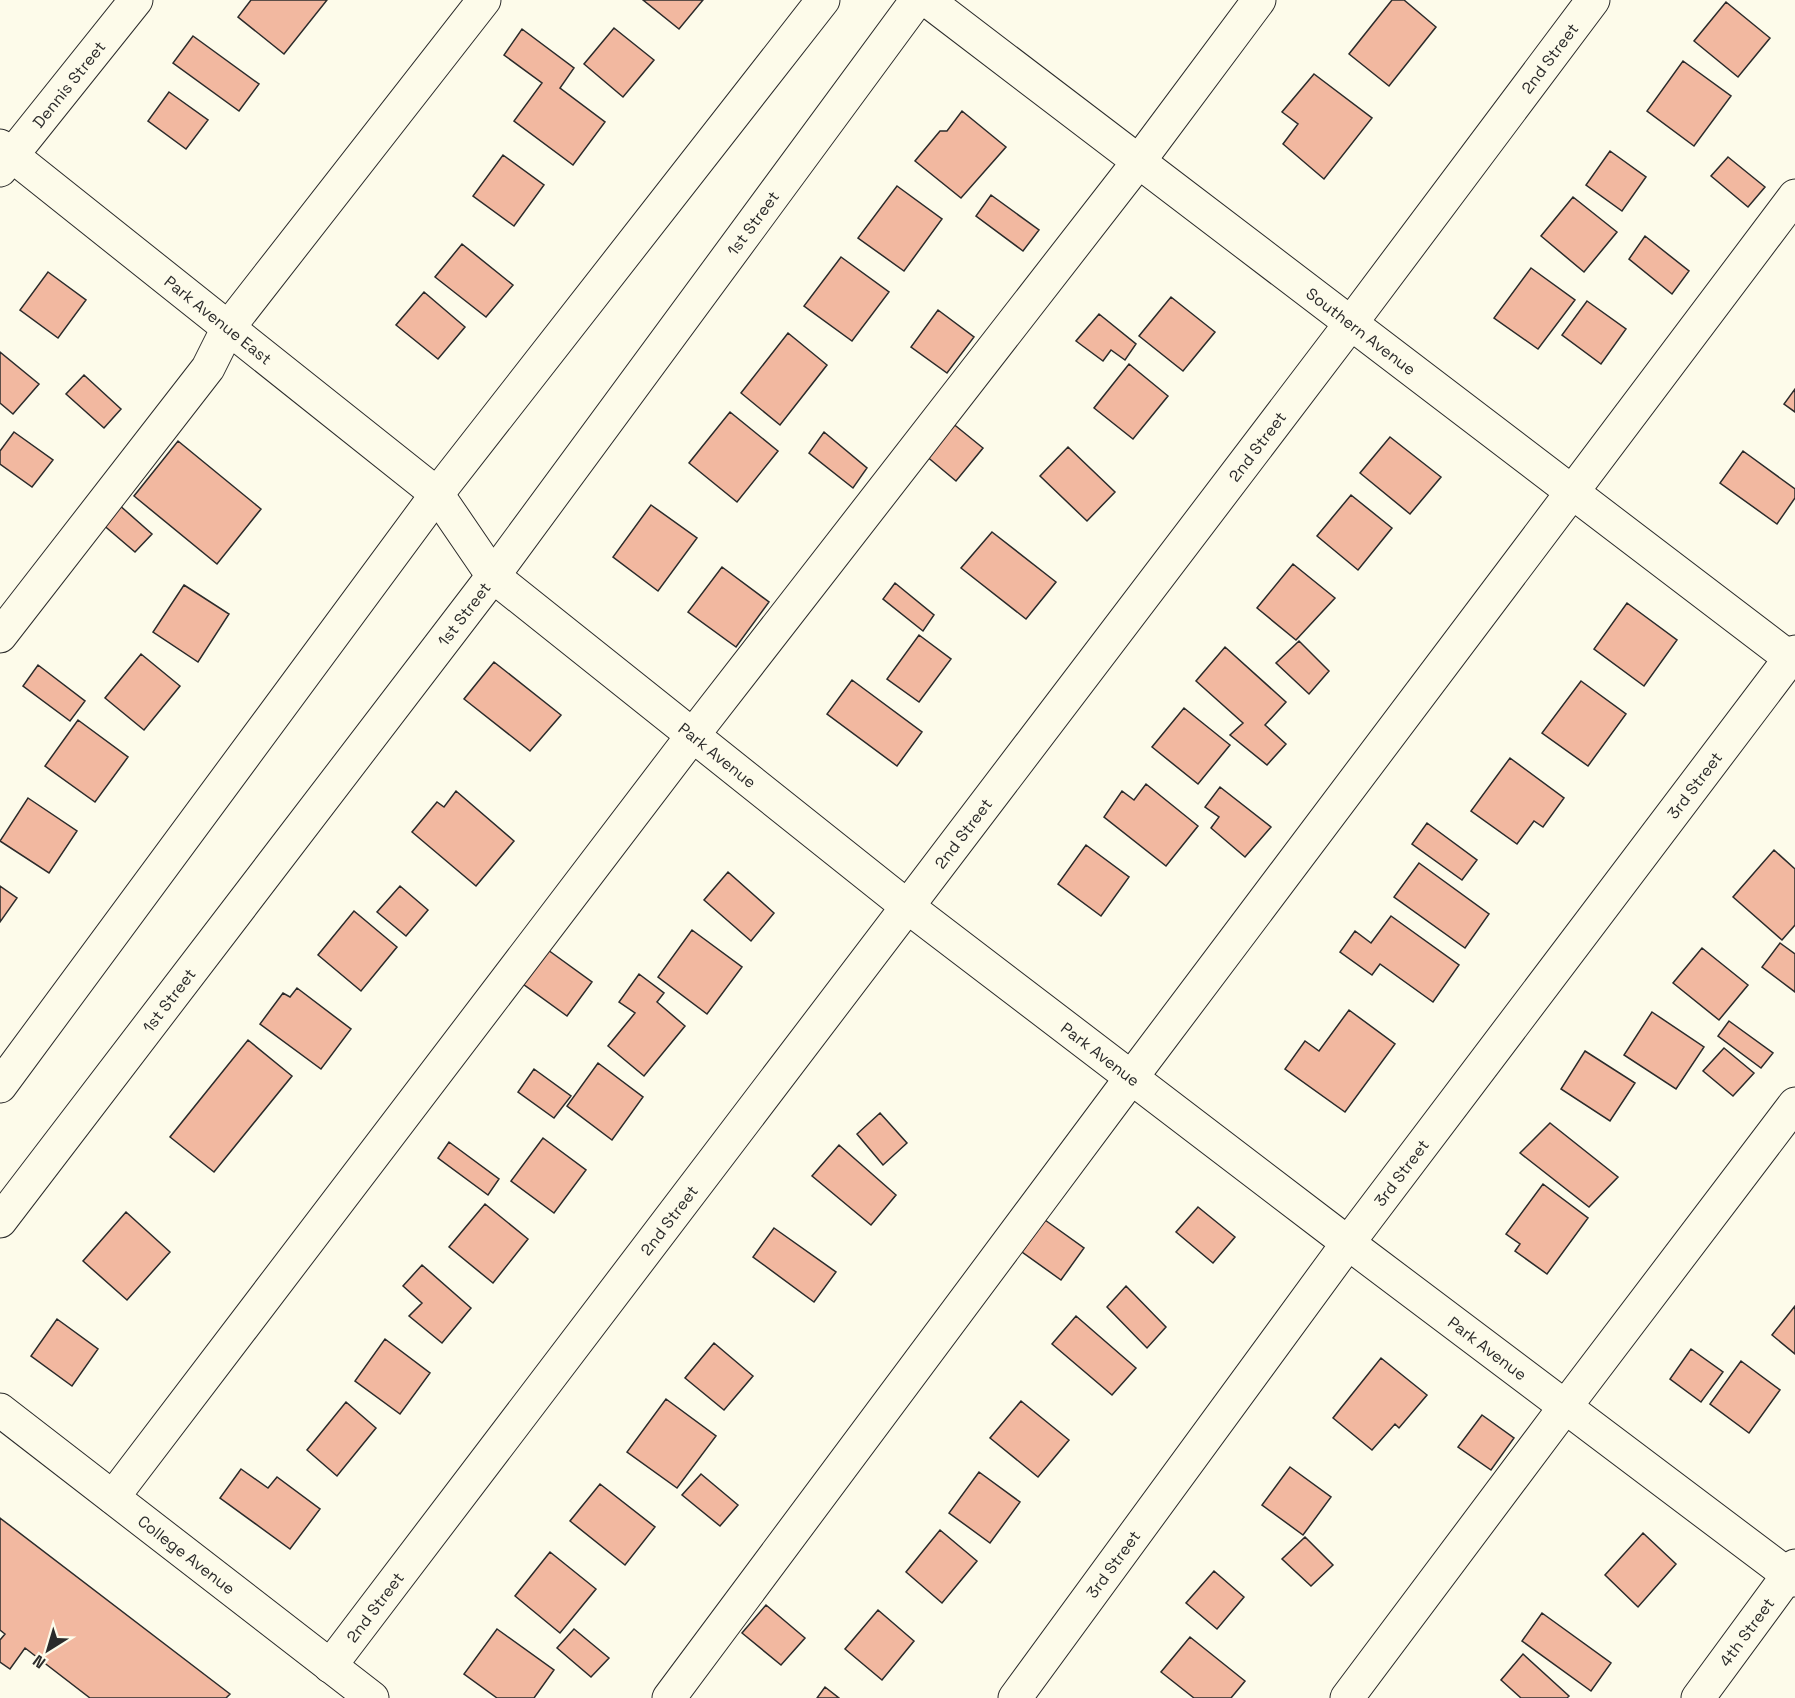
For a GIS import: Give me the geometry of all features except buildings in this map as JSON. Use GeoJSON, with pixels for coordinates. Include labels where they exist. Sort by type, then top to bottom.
{"type":"FeatureCollection","features":[{"type":"Feature","properties":{"kind":"street","name":"Dennis Street"},"geometry":{"type":"LineString","coordinates":[[4,157],[136,0]]}},
{"type":"Feature","properties":{"kind":"street"},"geometry":{"type":"LineString","coordinates":[[0,636],[208,368],[228,327],[484,0]]}},
{"type":"Feature","properties":{"kind":"street"},"geometry":{"type":"LineString","coordinates":[[0,1086],[437,494],[823,0]]}},
{"type":"Feature","properties":{"kind":"street","name":"1st Street"},"geometry":{"type":"LineString","coordinates":[[0,1221],[494,576],[917,0]]}},
{"type":"Feature","properties":{"kind":"street","name":"Southern Avenue"},"geometry":{"type":"LineString","coordinates":[[927,0],[1573,492],[1794,657]]}},
{"type":"Feature","properties":{"kind":"street"},"geometry":{"type":"LineString","coordinates":[[113,1497],[693,735],[1139,161],[1259,0]]}},
{"type":"Feature","properties":{"kind":"street","name":"2nd Street"},"geometry":{"type":"LineString","coordinates":[[330,1666],[1351,323],[1593,0]]}},
{"type":"Feature","properties":{"kind":"street","name":"Park Avenue East"},"geometry":{"type":"LineString","coordinates":[[4,157],[228,327],[437,494]]}},
{"type":"Feature","properties":{"kind":"street"},"geometry":{"type":"LineString","coordinates":[[669,1698],[1131,1078],[1795,196]]}},
{"type":"Feature","properties":{"kind":"street","name":"Park Avenue"},"geometry":{"type":"LineString","coordinates":[[437,494],[494,576],[908,907],[1565,1407],[1793,1573]]}},
{"type":"Feature","properties":{"kind":"street","name":"3rd Street"},"geometry":{"type":"LineString","coordinates":[[1015,1698],[1348,1243],[1794,657]]}},
{"type":"Feature","properties":{"kind":"street"},"geometry":{"type":"LineString","coordinates":[[1347,1698],[1795,1104]]}},
{"type":"Feature","properties":{"kind":"street","name":"College Avenue"},"geometry":{"type":"LineString","coordinates":[[0,1410],[372,1698]]}},
{"type":"Feature","properties":{"kind":"street","name":"4th Street"},"geometry":{"type":"LineString","coordinates":[[1698,1698],[1793,1573]]}}]}
